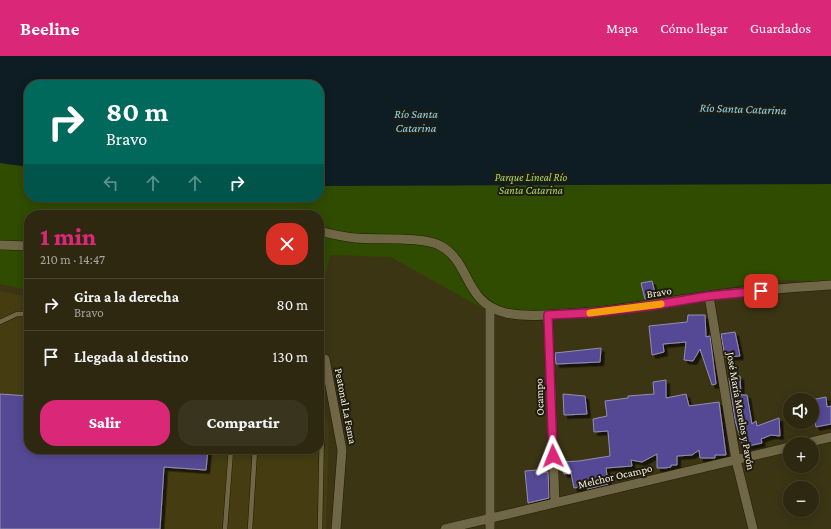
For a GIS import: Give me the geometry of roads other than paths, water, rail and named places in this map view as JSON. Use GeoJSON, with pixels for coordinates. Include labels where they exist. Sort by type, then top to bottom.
{"type":"FeatureCollection","features":[{"type":"Feature","properties":{"kind":"street","name":"Bravo"},"geometry":{"type":"LineString","coordinates":[[324,232],[353,238],[429,241],[441,245],[451,253],[476,296],[490,308],[522,315],[590,313],[649,306],[709,296],[788,287],[831,285]]}},
{"type":"Feature","properties":{"kind":"street"},"geometry":{"type":"LineString","coordinates":[[0,245],[24,246]]}},
{"type":"Feature","properties":{"kind":"street","name":"José María Morelos y Pavón"},"geometry":{"type":"LineString","coordinates":[[709,296],[736,460],[753,529]]}},
{"type":"Feature","properties":{"kind":"street"},"geometry":{"type":"LineString","coordinates":[[490,308],[490,529]]}},
{"type":"Feature","properties":{"kind":"street","name":"Ocampo"},"geometry":{"type":"LineString","coordinates":[[548,315],[555,503]]}},
{"type":"Feature","properties":{"kind":"street","name":"Peatonal La Fama"},"geometry":{"type":"LineString","coordinates":[[325,359],[342,451],[336,529]]}},
{"type":"Feature","properties":{"kind":"street"},"geometry":{"type":"LineString","coordinates":[[819,440],[831,437]]}},
{"type":"Feature","properties":{"kind":"street","name":"Melchor Ocampo"},"geometry":{"type":"LineString","coordinates":[[445,529],[783,449]]}},
{"type":"Feature","properties":{"kind":"lane"},"geometry":{"type":"LineString","coordinates":[[0,322],[17,314],[24,314]]}},
{"type":"Feature","properties":{"kind":"lane"},"geometry":{"type":"LineString","coordinates":[[225,529],[231,454]]}},
{"type":"Feature","properties":{"kind":"lane"},"geometry":{"type":"LineString","coordinates":[[250,529],[255,454]]}},
{"type":"Feature","properties":{"kind":"lane"},"geometry":{"type":"LineString","coordinates":[[320,529],[322,454]]}},
{"type":"Feature","properties":{"kind":"water","name":"Río Santa Catarina"},"geometry":{"type":"Polygon","coordinates":[[[0,56],[831,56],[831,184],[324,186],[324,80],[24,80],[24,166],[0,163],[0,56]]]}},
{"type":"Feature","properties":{"kind":"park label","name":"Parque Lineal Río Santa Catarina"},"geometry":{"type":"Point","coordinates":[531,183]}}]}
